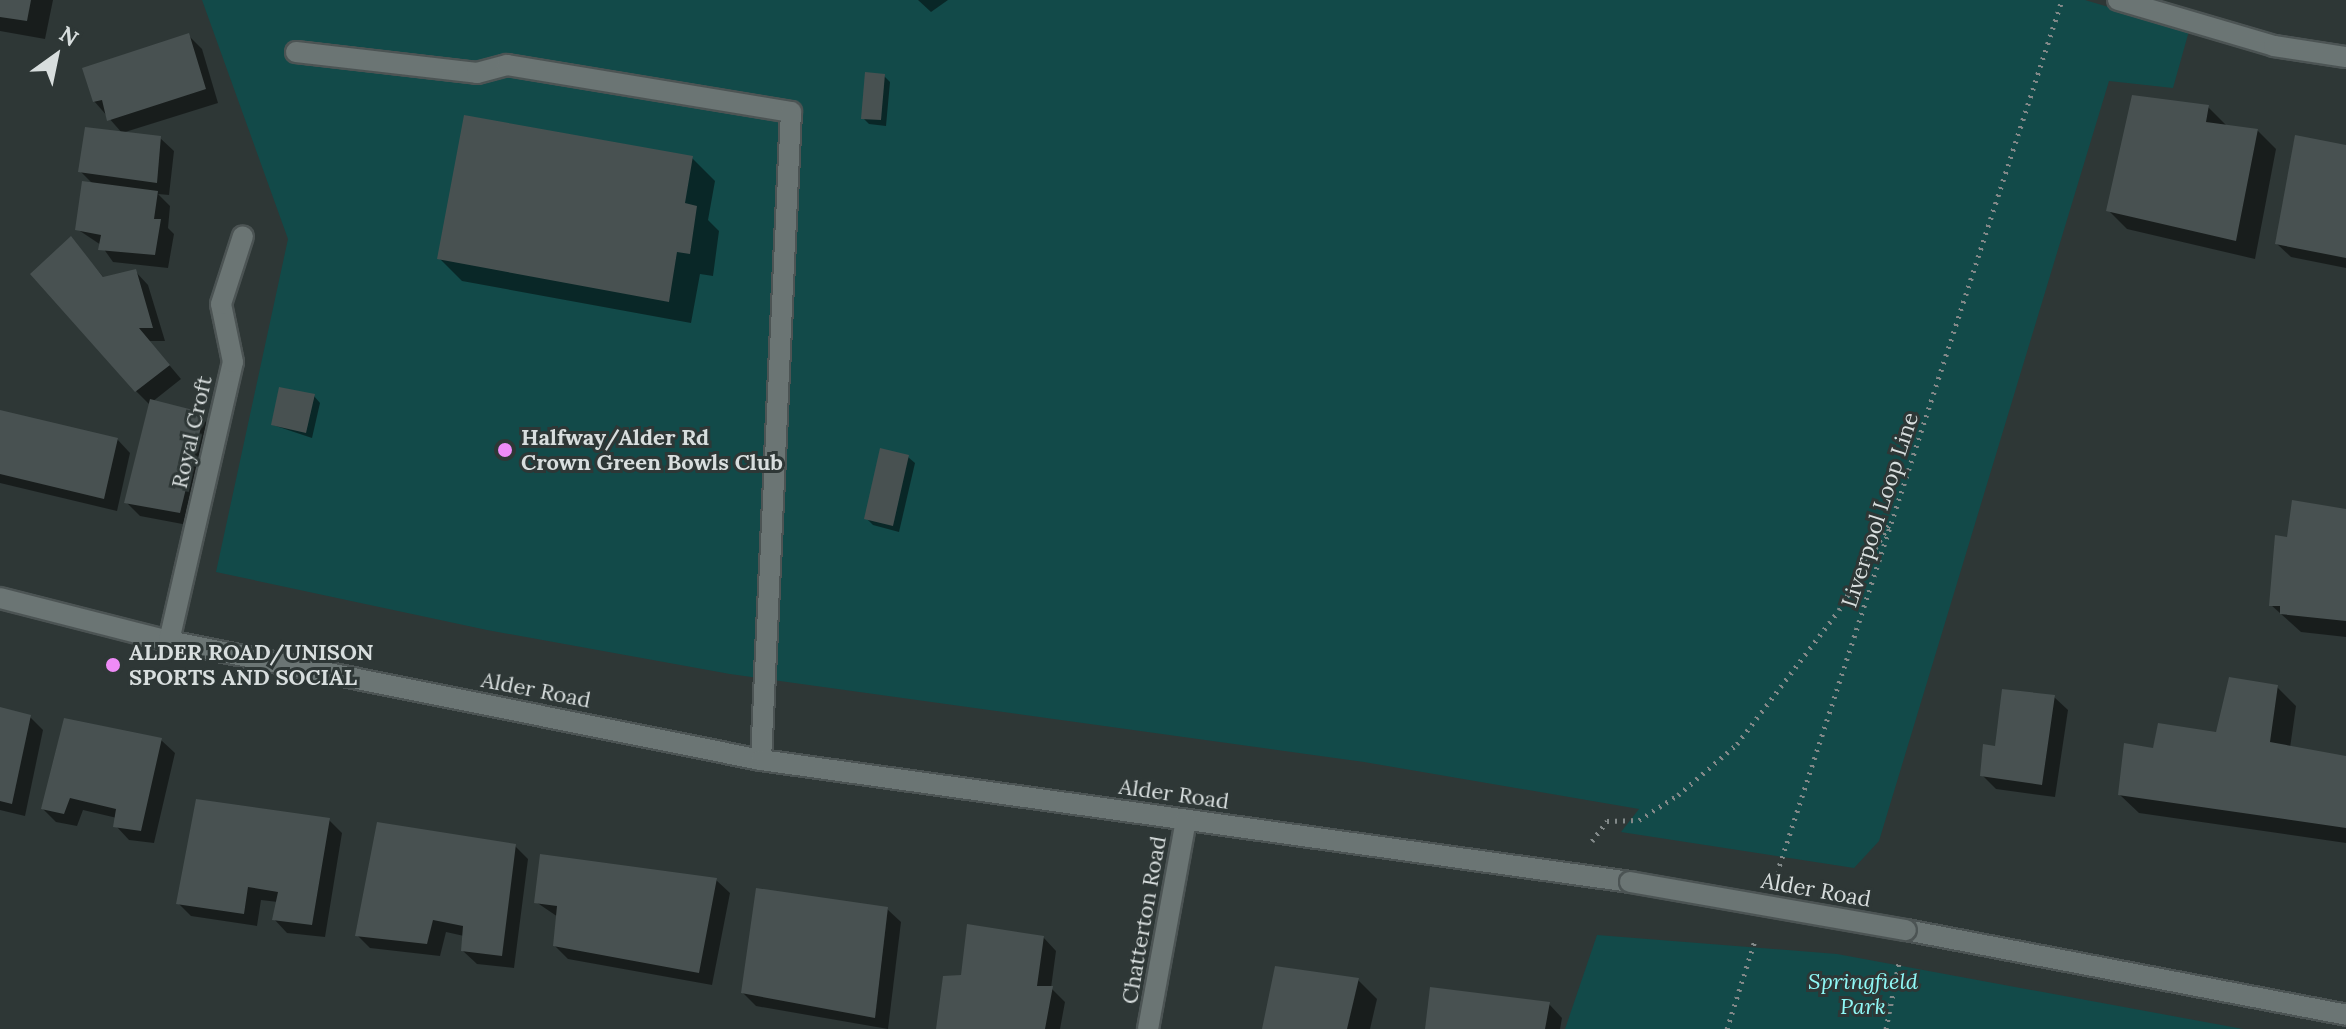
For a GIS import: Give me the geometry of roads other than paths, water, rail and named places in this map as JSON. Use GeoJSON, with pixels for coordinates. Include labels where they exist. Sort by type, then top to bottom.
{"type":"FeatureCollection","features":[{"type":"Feature","properties":{"kind":"street"},"geometry":{"type":"LineString","coordinates":[[2118,0],[2274,46],[2346,57]]}},
{"type":"Feature","properties":{"kind":"street"},"geometry":{"type":"LineString","coordinates":[[296,52],[477,73],[507,65],[791,112],[761,760]]}},
{"type":"Feature","properties":{"kind":"street","name":"Royal Croft"},"geometry":{"type":"LineString","coordinates":[[169,641],[233,362],[221,304],[243,236]]}},
{"type":"Feature","properties":{"kind":"street","name":"Alder Road"},"geometry":{"type":"LineString","coordinates":[[0,598],[169,641],[761,760],[1565,876],[1630,882],[1906,930],[2346,1015]]}},
{"type":"Feature","properties":{"kind":"street","name":"Chatterton Road"},"geometry":{"type":"LineString","coordinates":[[1148,1029],[1186,820]]}},
{"type":"Feature","properties":{"kind":"place","name":"Halfway/Alder Rd Crown Green Bowls Club"},"geometry":{"type":"Point","coordinates":[505,450]}},
{"type":"Feature","properties":{"kind":"place","name":"ALDER ROAD/UNISON SPORTS AND SOCIAL"},"geometry":{"type":"Point","coordinates":[113,665]}},
{"type":"Feature","properties":{"kind":"park label","name":"Springfield Park"},"geometry":{"type":"Point","coordinates":[1863,994]}}]}
